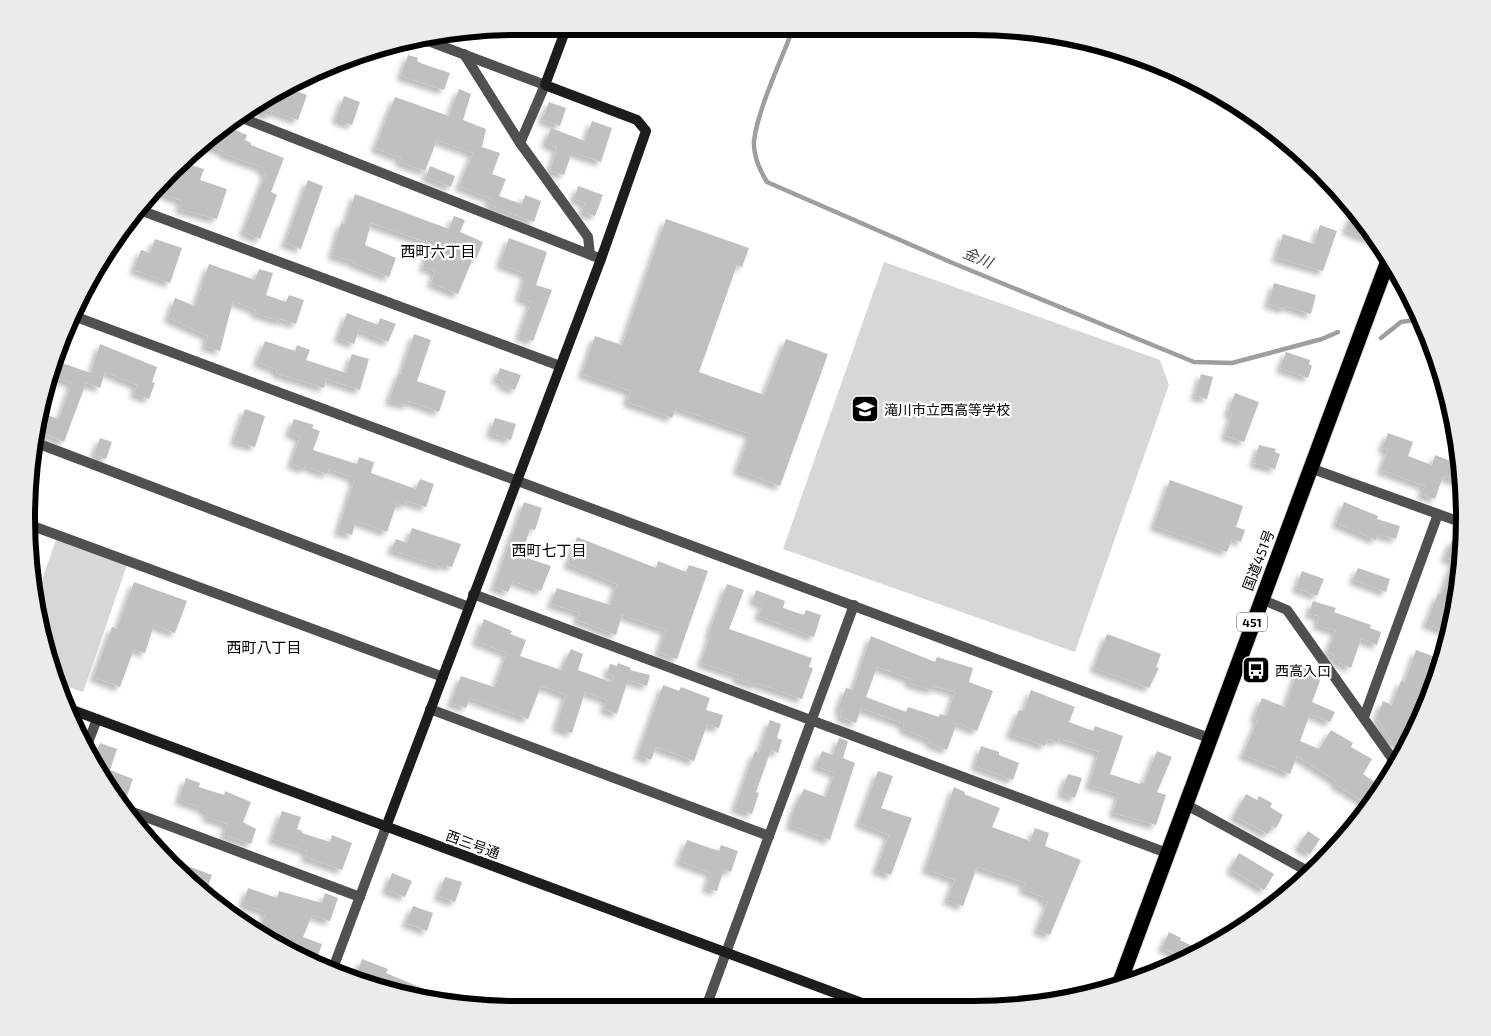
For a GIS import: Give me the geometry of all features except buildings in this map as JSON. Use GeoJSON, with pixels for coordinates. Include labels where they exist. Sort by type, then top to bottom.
{"type":"FeatureCollection","features":[{"type":"Feature","properties":{"kind":"highway","name":"国道451号"},"geometry":{"type":"LineString","coordinates":[[1122,977],[1184,804],[1385,268]]}},
{"type":"Feature","properties":{"kind":"street"},"geometry":{"type":"LineString","coordinates":[[520,143],[564,35]]}},
{"type":"Feature","properties":{"kind":"street"},"geometry":{"type":"LineString","coordinates":[[334,965],[601,259],[646,131],[637,120],[433,43]]}},
{"type":"Feature","properties":{"kind":"street"},"geometry":{"type":"LineString","coordinates":[[464,54],[520,143],[588,237],[590,254]]}},
{"type":"Feature","properties":{"kind":"street"},"geometry":{"type":"LineString","coordinates":[[245,119],[601,259]]}},
{"type":"Feature","properties":{"kind":"street"},"geometry":{"type":"LineString","coordinates":[[145,212],[560,366]]}},
{"type":"Feature","properties":{"kind":"street"},"geometry":{"type":"LineString","coordinates":[[79,318],[1209,738]]}},
{"type":"Feature","properties":{"kind":"street"},"geometry":{"type":"LineString","coordinates":[[41,445],[469,607]]}},
{"type":"Feature","properties":{"kind":"street"},"geometry":{"type":"LineString","coordinates":[[1310,468],[1456,520]]}},
{"type":"Feature","properties":{"kind":"street"},"geometry":{"type":"LineString","coordinates":[[1364,717],[1438,514]]}},
{"type":"Feature","properties":{"kind":"street"},"geometry":{"type":"LineString","coordinates":[[35,527],[443,677]]}},
{"type":"Feature","properties":{"kind":"street"},"geometry":{"type":"LineString","coordinates":[[474,594],[1167,852]]}},
{"type":"Feature","properties":{"kind":"street"},"geometry":{"type":"LineString","coordinates":[[1261,599],[1287,610],[1392,758]]}},
{"type":"Feature","properties":{"kind":"street"},"geometry":{"type":"LineString","coordinates":[[708,1001],[854,605]]}},
{"type":"Feature","properties":{"kind":"street"},"geometry":{"type":"LineString","coordinates":[[430,709],[769,836]]}},
{"type":"Feature","properties":{"kind":"street","name":"西三号通"},"geometry":{"type":"LineString","coordinates":[[76,711],[857,1001]]}},
{"type":"Feature","properties":{"kind":"street"},"geometry":{"type":"LineString","coordinates":[[89,740],[97,719]]}},
{"type":"Feature","properties":{"kind":"street"},"geometry":{"type":"LineString","coordinates":[[1184,804],[1304,869]]}},
{"type":"Feature","properties":{"kind":"street"},"geometry":{"type":"LineString","coordinates":[[136,813],[360,897]]}},
{"type":"Feature","properties":{"kind":"shaded area"},"geometry":{"type":"Polygon","coordinates":[[[884,262],[1160,360],[1169,385],[1075,652],[783,549],[884,262]]]}},
{"type":"Feature","properties":{"kind":"shaded area"},"geometry":{"type":"Polygon","coordinates":[[[56,540],[127,565],[83,692],[66,686],[51,643],[40,586],[56,540]]]}},
{"type":"Feature","properties":{"kind":"waterway","name":"金川"},"geometry":{"type":"LineString","coordinates":[[790,35],[765,99],[756,128],[754,152],[761,172],[767,182],[955,264],[1194,362],[1232,363],[1322,339],[1338,332]]}},
{"type":"Feature","properties":{"kind":"waterway","name":"金川"},"geometry":{"type":"LineString","coordinates":[[1381,338],[1401,322],[1413,320]]}},
{"type":"Feature","properties":{"kind":"place","name":"滝川市立西高等学校"},"geometry":{"type":"Point","coordinates":[865,409]}},
{"type":"Feature","properties":{"kind":"place","name":"西高入口"},"geometry":{"type":"Point","coordinates":[1256,670]}},
{"type":"Feature","properties":{"kind":"district","name":"西町六丁目"},"geometry":{"type":"Point","coordinates":[438,251]}},
{"type":"Feature","properties":{"kind":"district","name":"西町七丁目"},"geometry":{"type":"Point","coordinates":[549,550]}},
{"type":"Feature","properties":{"kind":"district","name":"西町八丁目"},"geometry":{"type":"Point","coordinates":[264,647]}}]}
